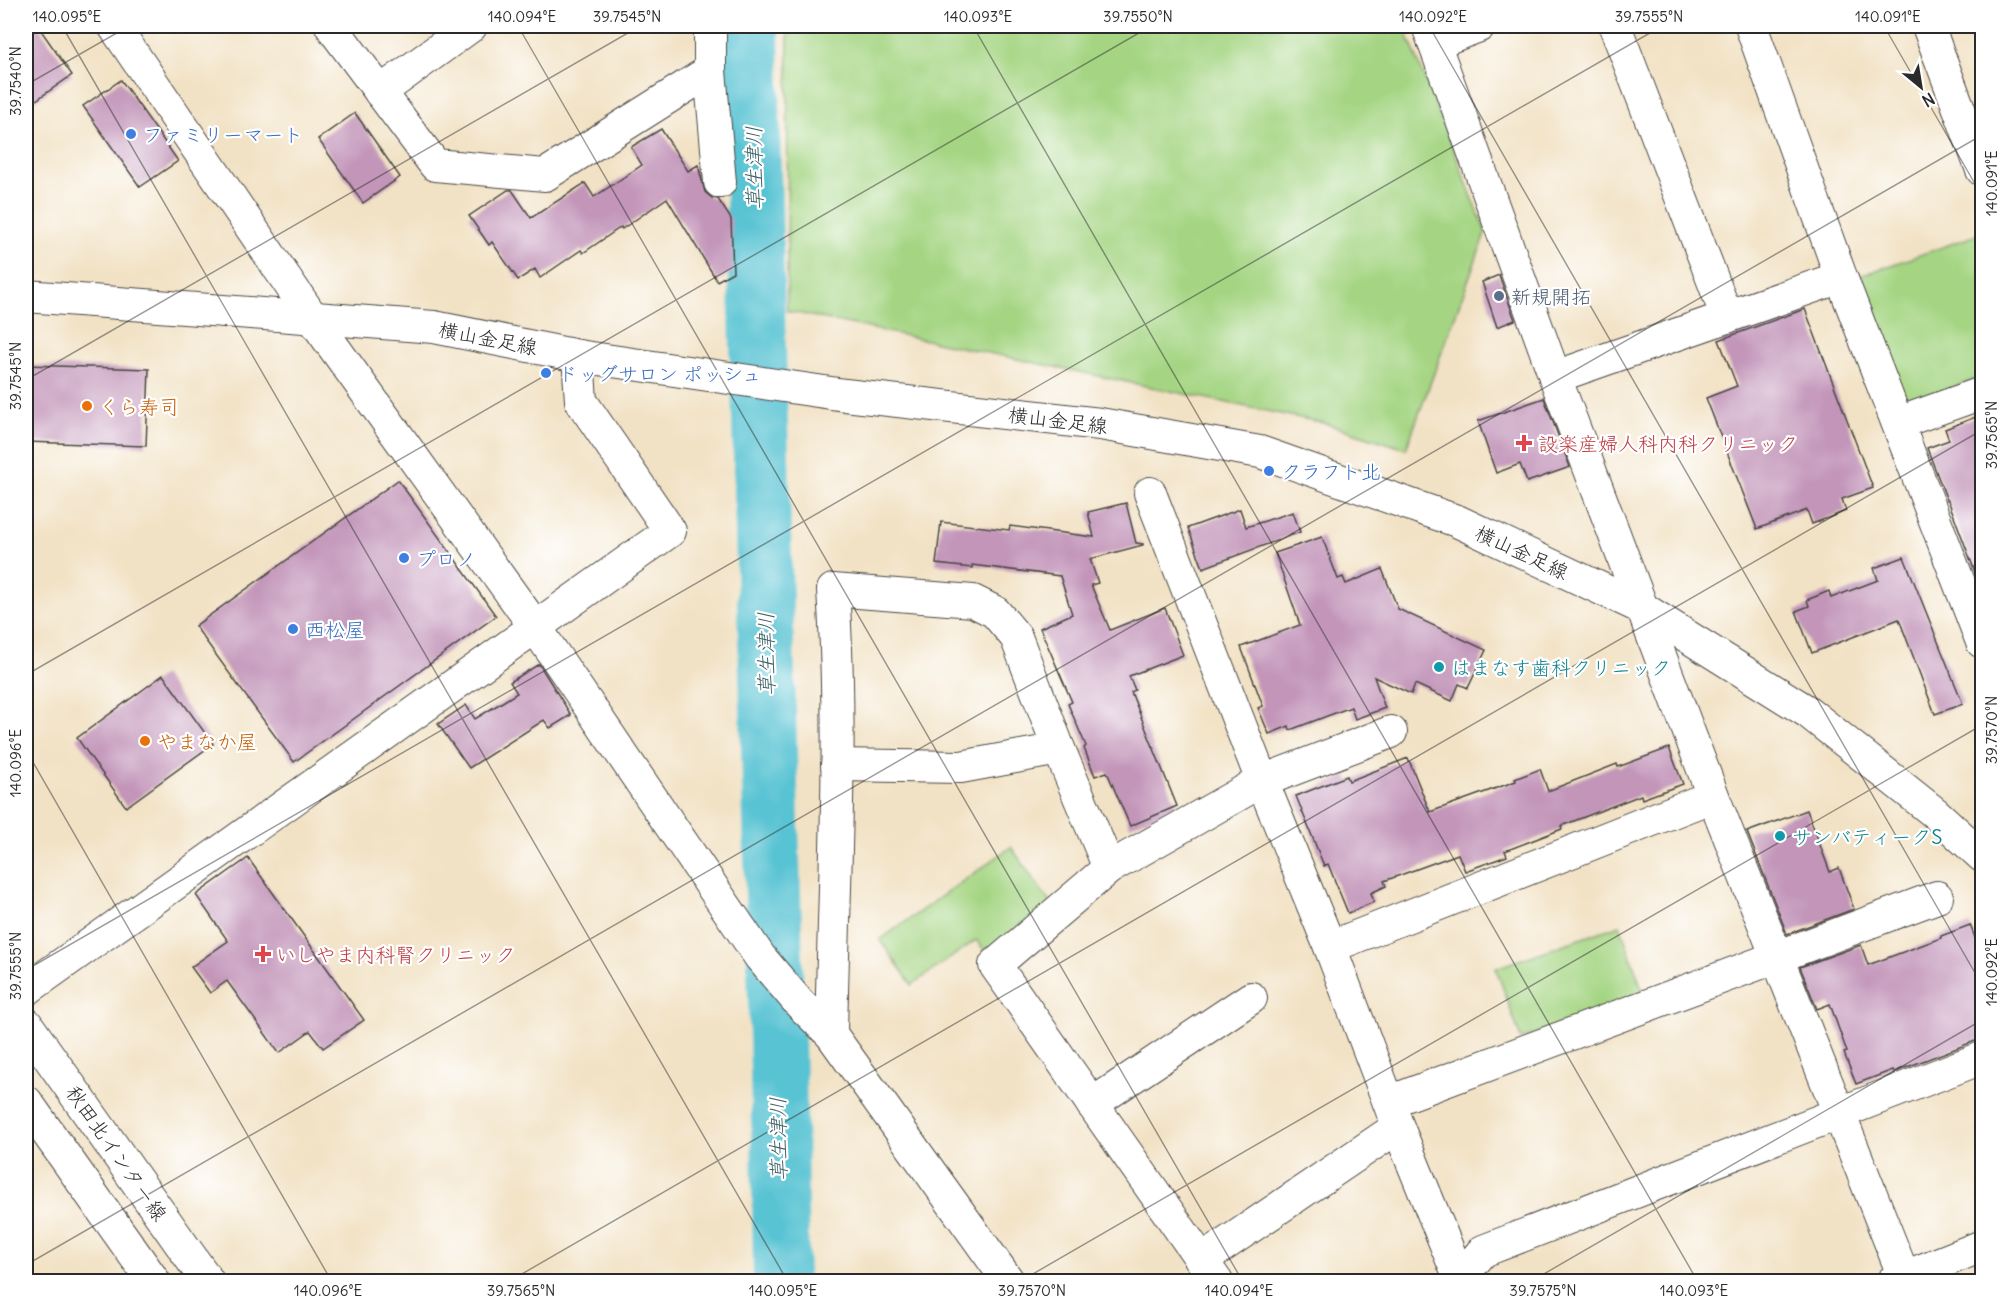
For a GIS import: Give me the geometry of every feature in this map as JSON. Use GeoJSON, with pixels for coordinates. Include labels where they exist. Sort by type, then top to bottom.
{"type":"FeatureCollection","features":[{"type":"Feature","properties":{"kind":"main road","name":"秋田北インター線"},"geometry":{"type":"LineString","coordinates":[[26,1024],[208,1281]]}},
{"type":"Feature","properties":{"kind":"main road"},"geometry":{"type":"LineString","coordinates":[[26,1102],[154,1281]]}},
{"type":"Feature","properties":{"kind":"street"},"geometry":{"type":"LineString","coordinates":[[114,26],[312,317],[536,628],[760,957],[800,1004],[831,1034],[1009,1281]]}},
{"type":"Feature","properties":{"kind":"street"},"geometry":{"type":"LineString","coordinates":[[331,26],[435,165],[545,175],[711,71]]}},
{"type":"Feature","properties":{"kind":"street"},"geometry":{"type":"LineString","coordinates":[[380,92],[471,26]]}},
{"type":"Feature","properties":{"kind":"street"},"geometry":{"type":"LineString","coordinates":[[710,26],[711,71],[720,182]]}},
{"type":"Feature","properties":{"kind":"street"},"geometry":{"type":"LineString","coordinates":[[1479,26],[1431,34],[1642,609],[1901,1280],[1983,1246]]}},
{"type":"Feature","properties":{"kind":"street"},"geometry":{"type":"LineString","coordinates":[[1615,26],[1727,316]]}},
{"type":"Feature","properties":{"kind":"street"},"geometry":{"type":"LineString","coordinates":[[1751,26],[1841,277],[1983,642]]}},
{"type":"Feature","properties":{"kind":"street"},"geometry":{"type":"LineString","coordinates":[[1928,26],[1983,170]]}},
{"type":"Feature","properties":{"kind":"street"},"geometry":{"type":"LineString","coordinates":[[1555,377],[1841,277]]}},
{"type":"Feature","properties":{"kind":"street","name":"横山金足線"},"geometry":{"type":"LineString","coordinates":[[26,296],[434,327],[578,356],[845,395],[1100,424],[1260,452],[1457,521],[1642,609],[1808,712],[1935,813],[1983,856]]}},
{"type":"Feature","properties":{"kind":"street"},"geometry":{"type":"LineString","coordinates":[[26,990],[670,531],[581,401],[578,356]]}},
{"type":"Feature","properties":{"kind":"street"},"geometry":{"type":"LineString","coordinates":[[1898,423],[1983,393]]}},
{"type":"Feature","properties":{"kind":"street"},"geometry":{"type":"LineString","coordinates":[[1150,493],[1459,1280],[1483,1251],[1983,1058]]}},
{"type":"Feature","properties":{"kind":"street"},"geometry":{"type":"LineString","coordinates":[[831,1034],[837,765],[837,650],[833,590],[973,601],[995,612],[1016,637],[1059,749],[1109,868]]}},
{"type":"Feature","properties":{"kind":"street"},"geometry":{"type":"LineString","coordinates":[[1391,732],[1262,781],[1109,868],[995,965],[1210,1271],[1393,1115],[1778,957],[1937,897]]}},
{"type":"Feature","properties":{"kind":"street"},"geometry":{"type":"LineString","coordinates":[[837,765],[961,767],[1059,749]]}},
{"type":"Feature","properties":{"kind":"street"},"geometry":{"type":"LineString","coordinates":[[1330,947],[1713,796]]}},
{"type":"Feature","properties":{"kind":"street"},"geometry":{"type":"LineString","coordinates":[[1092,1104],[1251,998]]}},
{"type":"Feature","properties":{"kind":"green space"},"geometry":{"type":"Polygon","coordinates":[[[788,26],[1404,26],[1486,232],[1406,449],[1324,423],[787,311],[788,26]]]}},
{"type":"Feature","properties":{"kind":"green space"},"geometry":{"type":"Polygon","coordinates":[[[1982,233],[1982,377],[1916,401],[1900,396],[1857,277],[1982,233]]]}},
{"type":"Feature","properties":{"kind":"green space"},"geometry":{"type":"Polygon","coordinates":[[[1011,847],[1051,904],[985,951],[976,940],[912,985],[880,940],[1011,847]]]}},
{"type":"Feature","properties":{"kind":"green space"},"geometry":{"type":"Polygon","coordinates":[[[1620,925],[1644,995],[1521,1039],[1496,968],[1620,925]]]}},
{"type":"Feature","properties":{"kind":"building"},"geometry":{"type":"Polygon","coordinates":[[[26,26],[38,26],[72,75],[26,107],[26,26]]]}},
{"type":"Feature","properties":{"kind":"building","name":"ファミリーマート"},"geometry":{"type":"Polygon","coordinates":[[[121,80],[178,161],[140,187],[83,106],[121,80]]]}},
{"type":"Feature","properties":{"kind":"building"},"geometry":{"type":"Polygon","coordinates":[[[355,113],[400,177],[363,203],[318,139],[355,113]]]}},
{"type":"Feature","properties":{"kind":"building"},"geometry":{"type":"Polygon","coordinates":[[[661,129],[688,171],[698,165],[705,192],[712,198],[718,199],[731,219],[733,272],[717,281],[667,198],[622,229],[621,227],[583,253],[581,250],[540,278],[535,269],[518,280],[492,242],[489,245],[469,216],[508,190],[512,190],[531,218],[585,183],[594,197],[642,165],[631,147],[661,129]]]}},
{"type":"Feature","properties":{"kind":"building"},"geometry":{"type":"Polygon","coordinates":[[[1499,275],[1515,320],[1497,327],[1482,282],[1499,275]]]}},
{"type":"Feature","properties":{"kind":"building"},"geometry":{"type":"Polygon","coordinates":[[[1805,309],[1873,488],[1842,499],[1846,511],[1812,524],[1807,510],[1757,529],[1706,398],[1737,386],[1719,340],[1805,309]]]}},
{"type":"Feature","properties":{"kind":"building","name":"くら寿司"},"geometry":{"type":"Polygon","coordinates":[[[26,365],[149,369],[146,446],[26,442],[26,365]]]}},
{"type":"Feature","properties":{"kind":"building","name":"設楽産婦人科内科クリニック"},"geometry":{"type":"Polygon","coordinates":[[[1544,398],[1570,467],[1527,482],[1520,464],[1496,473],[1478,421],[1544,398]]]}},
{"type":"Feature","properties":{"kind":"building"},"geometry":{"type":"Polygon","coordinates":[[[1983,414],[1983,584],[1980,585],[1927,448],[1949,440],[1945,429],[1983,414]]]}},
{"type":"Feature","properties":{"kind":"building"},"geometry":{"type":"Polygon","coordinates":[[[398,480],[496,616],[294,762],[195,626],[398,480]]]}},
{"type":"Feature","properties":{"kind":"building"},"geometry":{"type":"Polygon","coordinates":[[[1126,503],[1136,543],[1143,545],[1090,559],[1098,583],[1091,585],[1110,630],[1165,608],[1183,655],[1129,676],[1135,690],[1131,692],[1177,806],[1130,826],[1107,772],[1095,776],[1084,748],[1086,746],[1068,704],[1072,702],[1040,628],[1072,614],[1060,576],[972,565],[972,568],[936,564],[941,522],[1009,530],[1010,526],[1094,537],[1088,512],[1126,503]]]}},
{"type":"Feature","properties":{"kind":"building"},"geometry":{"type":"Polygon","coordinates":[[[1240,509],[1246,527],[1293,512],[1300,532],[1203,568],[1188,528],[1240,509]]]}},
{"type":"Feature","properties":{"kind":"building"},"geometry":{"type":"Polygon","coordinates":[[[1322,537],[1338,579],[1343,577],[1346,584],[1382,569],[1398,609],[1486,650],[1468,688],[1459,684],[1452,701],[1415,684],[1411,694],[1374,677],[1385,708],[1355,719],[1351,707],[1290,730],[1289,726],[1269,734],[1258,708],[1263,706],[1241,647],[1300,625],[1275,553],[1322,537]]]}},
{"type":"Feature","properties":{"kind":"building"},"geometry":{"type":"Polygon","coordinates":[[[1904,557],[1963,704],[1935,714],[1899,619],[1812,653],[1796,611],[1809,606],[1807,600],[1829,591],[1831,598],[1878,580],[1874,568],[1904,557]]]}},
{"type":"Feature","properties":{"kind":"building"},"geometry":{"type":"Polygon","coordinates":[[[539,664],[571,715],[550,728],[544,720],[469,768],[438,724],[466,705],[475,719],[517,693],[510,682],[539,664]]]}},
{"type":"Feature","properties":{"kind":"building","name":"やまなか屋"},"geometry":{"type":"Polygon","coordinates":[[[163,675],[213,744],[126,807],[77,738],[163,675]]]}},
{"type":"Feature","properties":{"kind":"building"},"geometry":{"type":"Polygon","coordinates":[[[1669,748],[1683,784],[1642,799],[1641,795],[1561,826],[1562,829],[1505,851],[1507,856],[1465,871],[1458,854],[1384,881],[1386,886],[1371,893],[1374,902],[1348,913],[1328,864],[1324,866],[1296,796],[1347,776],[1349,781],[1408,758],[1430,812],[1516,781],[1515,779],[1540,769],[1548,791],[1617,764],[1618,767],[1669,748]]]}},
{"type":"Feature","properties":{"kind":"building"},"geometry":{"type":"Polygon","coordinates":[[[1807,810],[1830,872],[1839,868],[1854,909],[1787,934],[1747,832],[1807,810]]]}},
{"type":"Feature","properties":{"kind":"building","name":"いしやま内科腎クリニック"},"geometry":{"type":"Polygon","coordinates":[[[248,858],[364,1020],[323,1048],[310,1031],[279,1053],[227,981],[210,993],[191,967],[228,941],[196,895],[248,858]]]}},
{"type":"Feature","properties":{"kind":"building"},"geometry":{"type":"Polygon","coordinates":[[[1970,925],[1976,940],[1983,938],[1983,1038],[1856,1084],[1844,1053],[1847,1052],[1830,1004],[1817,1009],[1800,967],[1861,945],[1868,965],[1970,925]]]}},
{"type":"Feature","properties":{"kind":"waterway","name":"草生津川"},"geometry":{"type":"LineString","coordinates":[[751,26],[779,1111],[781,1282]]}},
{"type":"Feature","properties":{"kind":"place","name":"ファミリーマート"},"geometry":{"type":"Point","coordinates":[131,134]}},
{"type":"Feature","properties":{"kind":"place","name":"新規開拓"},"geometry":{"type":"Point","coordinates":[1499,296]}},
{"type":"Feature","properties":{"kind":"place","name":"ドッグサロン ポッシュ"},"geometry":{"type":"Point","coordinates":[546,373]}},
{"type":"Feature","properties":{"kind":"place","name":"くら寿司"},"geometry":{"type":"Point","coordinates":[87,406]}},
{"type":"Feature","properties":{"kind":"place","name":"設楽産婦人科内科クリニック"},"geometry":{"type":"Point","coordinates":[1524,443]}},
{"type":"Feature","properties":{"kind":"place","name":"クラフト北"},"geometry":{"type":"Point","coordinates":[1269,471]}},
{"type":"Feature","properties":{"kind":"place","name":"プロノ"},"geometry":{"type":"Point","coordinates":[404,558]}},
{"type":"Feature","properties":{"kind":"place","name":"西松屋"},"geometry":{"type":"Point","coordinates":[293,629]}},
{"type":"Feature","properties":{"kind":"place","name":"はまなす歯科クリニック"},"geometry":{"type":"Point","coordinates":[1439,667]}},
{"type":"Feature","properties":{"kind":"place","name":"やまなか屋"},"geometry":{"type":"Point","coordinates":[145,741]}},
{"type":"Feature","properties":{"kind":"place","name":"サンバティークS"},"geometry":{"type":"Point","coordinates":[1780,836]}},
{"type":"Feature","properties":{"kind":"place","name":"いしやま内科腎クリニック"},"geometry":{"type":"Point","coordinates":[263,954]}}]}
